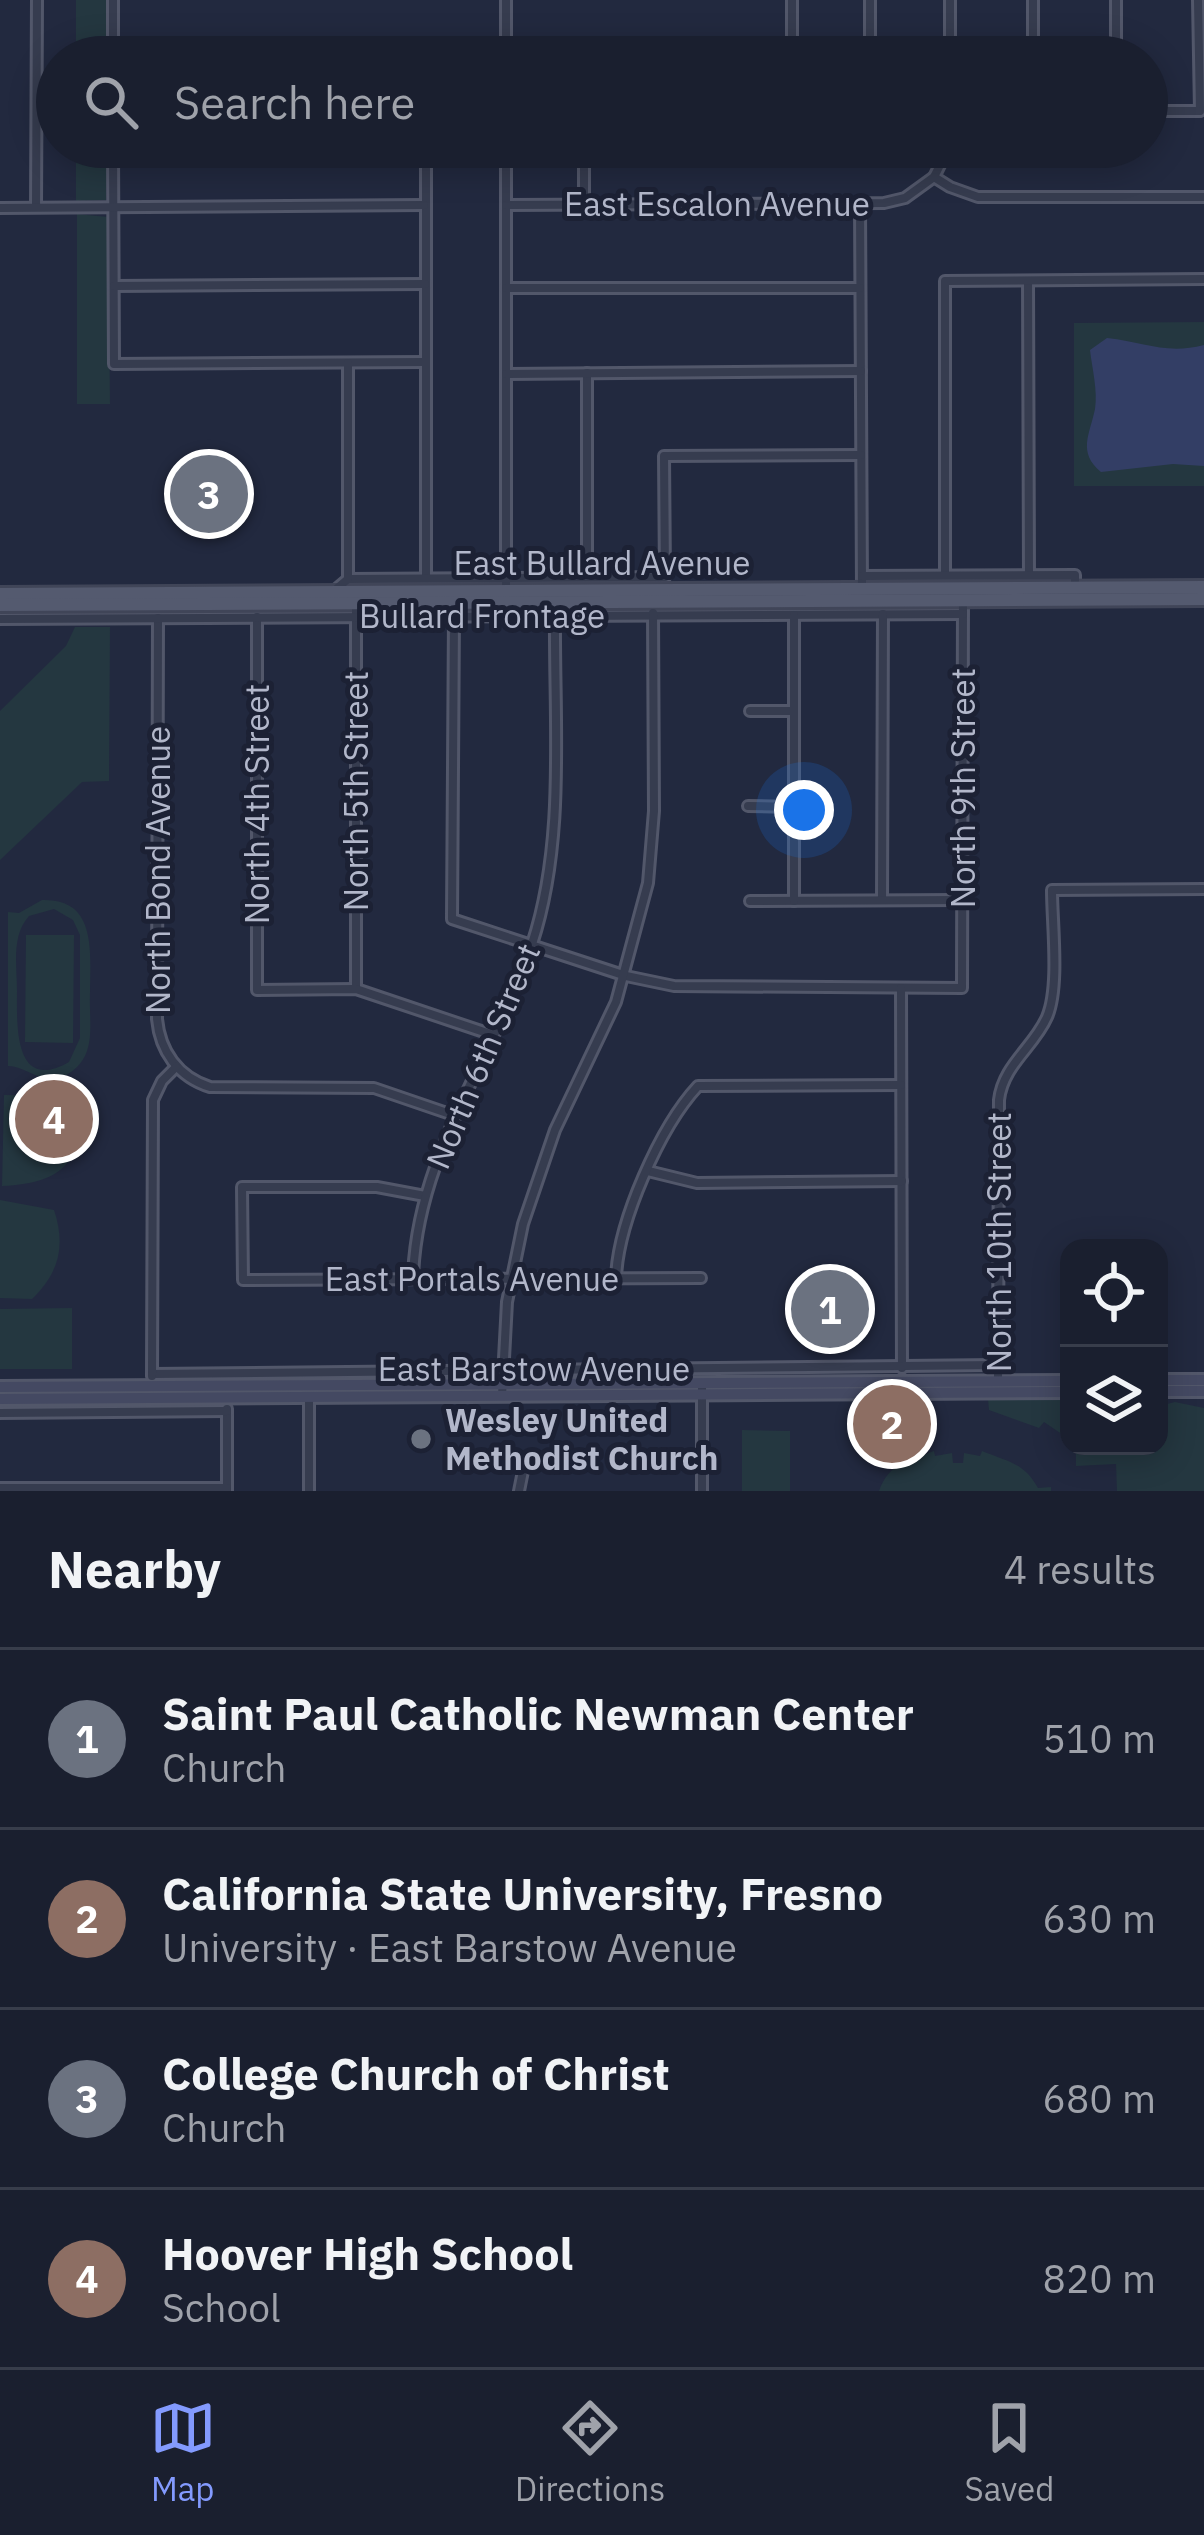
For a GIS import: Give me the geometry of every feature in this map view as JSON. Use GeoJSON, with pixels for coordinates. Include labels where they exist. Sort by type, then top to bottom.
{"type":"FeatureCollection","features":[{"type":"Feature","properties":{"kind":"main road","name":"East Bullard Avenue"},"geometry":{"type":"LineString","coordinates":[[963,601],[1075,588],[1204,587]]}},
{"type":"Feature","properties":{"kind":"main road","name":"East Bullard Avenue"},"geometry":{"type":"LineString","coordinates":[[0,605],[356,604],[506,590],[653,602],[862,588],[963,601],[1204,598]]}},
{"type":"Feature","properties":{"kind":"main road"},"geometry":{"type":"LineString","coordinates":[[130,605],[192,599],[199,592]]}},
{"type":"Feature","properties":{"kind":"main road","name":"East Bullard Avenue"},"geometry":{"type":"LineString","coordinates":[[0,594],[333,592],[356,604]]}},
{"type":"Feature","properties":{"kind":"main road"},"geometry":{"type":"LineString","coordinates":[[1168,1380],[1204,1380]]}},
{"type":"Feature","properties":{"kind":"main road","name":"East Barstow Avenue"},"geometry":{"type":"LineString","coordinates":[[999,1387],[1060,1382]]}},
{"type":"Feature","properties":{"kind":"main road","name":"East Barstow Avenue"},"geometry":{"type":"LineString","coordinates":[[0,1399],[152,1386]]}},
{"type":"Feature","properties":{"kind":"main road","name":"East Barstow Avenue"},"geometry":{"type":"LineString","coordinates":[[0,1387],[152,1386],[227,1398],[309,1391],[999,1387],[1060,1391]]}},
{"type":"Feature","properties":{"kind":"main road"},"geometry":{"type":"LineString","coordinates":[[1168,1391],[1204,1391]]}},
{"type":"Feature","properties":{"kind":"street"},"geometry":{"type":"LineString","coordinates":[[37,0],[37,36]]}},
{"type":"Feature","properties":{"kind":"street"},"geometry":{"type":"LineString","coordinates":[[113,0],[113,36]]}},
{"type":"Feature","properties":{"kind":"street"},"geometry":{"type":"LineString","coordinates":[[506,0],[506,36]]}},
{"type":"Feature","properties":{"kind":"street"},"geometry":{"type":"LineString","coordinates":[[792,0],[792,36]]}},
{"type":"Feature","properties":{"kind":"street"},"geometry":{"type":"LineString","coordinates":[[870,0],[870,36]]}},
{"type":"Feature","properties":{"kind":"street"},"geometry":{"type":"LineString","coordinates":[[950,0],[950,36]]}},
{"type":"Feature","properties":{"kind":"street"},"geometry":{"type":"LineString","coordinates":[[1033,0],[1033,36]]}},
{"type":"Feature","properties":{"kind":"street"},"geometry":{"type":"LineString","coordinates":[[1116,0],[1116,36]]}},
{"type":"Feature","properties":{"kind":"street"},"geometry":{"type":"LineString","coordinates":[[1168,111],[1202,111],[1198,0]]}},
{"type":"Feature","properties":{"kind":"street"},"geometry":{"type":"LineString","coordinates":[[36,168],[36,207]]}},
{"type":"Feature","properties":{"kind":"street"},"geometry":{"type":"LineString","coordinates":[[113,168],[114,364],[425,362]]}},
{"type":"Feature","properties":{"kind":"street"},"geometry":{"type":"LineString","coordinates":[[426,168],[426,578]]}},
{"type":"Feature","properties":{"kind":"street"},"geometry":{"type":"LineString","coordinates":[[506,168],[506,590]]}},
{"type":"Feature","properties":{"kind":"street"},"geometry":{"type":"LineString","coordinates":[[584,168],[584,205]]}},
{"type":"Feature","properties":{"kind":"street"},"geometry":{"type":"LineString","coordinates":[[938,168],[934,177],[978,197],[1204,196]]}},
{"type":"Feature","properties":{"kind":"street","name":"East Escalon Avenue"},"geometry":{"type":"LineString","coordinates":[[506,205],[860,203],[905,198],[934,177]]}},
{"type":"Feature","properties":{"kind":"street"},"geometry":{"type":"LineString","coordinates":[[860,203],[862,588],[945,575],[1075,575],[1075,588]]}},
{"type":"Feature","properties":{"kind":"street"},"geometry":{"type":"LineString","coordinates":[[0,208],[425,205]]}},
{"type":"Feature","properties":{"kind":"street"},"geometry":{"type":"LineString","coordinates":[[945,575],[944,281],[1204,279]]}},
{"type":"Feature","properties":{"kind":"street"},"geometry":{"type":"LineString","coordinates":[[1028,281],[1029,575]]}},
{"type":"Feature","properties":{"kind":"street"},"geometry":{"type":"LineString","coordinates":[[114,286],[425,284]]}},
{"type":"Feature","properties":{"kind":"street"},"geometry":{"type":"LineString","coordinates":[[506,288],[860,288]]}},
{"type":"Feature","properties":{"kind":"street"},"geometry":{"type":"LineString","coordinates":[[347,363],[348,578]]}},
{"type":"Feature","properties":{"kind":"street"},"geometry":{"type":"LineString","coordinates":[[506,374],[861,371]]}},
{"type":"Feature","properties":{"kind":"street"},"geometry":{"type":"LineString","coordinates":[[587,373],[587,577]]}},
{"type":"Feature","properties":{"kind":"street"},"geometry":{"type":"LineString","coordinates":[[333,592],[348,578],[426,578],[506,590],[587,577],[665,577],[664,456],[861,455]]}},
{"type":"Feature","properties":{"kind":"street","name":"Bullard Frontage"},"geometry":{"type":"LineString","coordinates":[[0,619],[257,617],[356,604],[454,616],[554,616],[653,602],[794,615],[884,614],[963,601]]}},
{"type":"Feature","properties":{"kind":"street","name":"North 9th Street"},"geometry":{"type":"LineString","coordinates":[[901,988],[962,988],[963,601]]}},
{"type":"Feature","properties":{"kind":"street"},"geometry":{"type":"LineString","coordinates":[[503,1390],[510,1279],[538,1174],[626,976],[652,848],[653,602]]}},
{"type":"Feature","properties":{"kind":"street","name":"North 5th Street"},"geometry":{"type":"LineString","coordinates":[[356,604],[356,989]]}},
{"type":"Feature","properties":{"kind":"street"},"geometry":{"type":"LineString","coordinates":[[882,900],[884,614]]}},
{"type":"Feature","properties":{"kind":"street"},"geometry":{"type":"LineString","coordinates":[[794,615],[794,901]]}},
{"type":"Feature","properties":{"kind":"street"},"geometry":{"type":"LineString","coordinates":[[454,616],[452,920],[626,976],[699,988],[901,988],[902,1368]]}},
{"type":"Feature","properties":{"kind":"street","name":"North 6th Street"},"geometry":{"type":"LineString","coordinates":[[413,1279],[425,1196],[453,1115],[531,946],[545,893],[553,818],[554,616]]}},
{"type":"Feature","properties":{"kind":"street","name":"North 4th Street"},"geometry":{"type":"LineString","coordinates":[[257,617],[257,990],[356,989]]}},
{"type":"Feature","properties":{"kind":"street","name":"North Bond Avenue"},"geometry":{"type":"LineString","coordinates":[[158,618],[157,1019],[162,1043],[176,1067]]}},
{"type":"Feature","properties":{"kind":"street"},"geometry":{"type":"LineString","coordinates":[[750,711],[794,711]]}},
{"type":"Feature","properties":{"kind":"street"},"geometry":{"type":"LineString","coordinates":[[748,806],[794,807]]}},
{"type":"Feature","properties":{"kind":"street","name":"North 10th Street"},"geometry":{"type":"LineString","coordinates":[[999,1387],[999,1100],[1009,1070],[1040,1030],[1050,1008],[1052,890],[1204,890]]}},
{"type":"Feature","properties":{"kind":"street"},"geometry":{"type":"LineString","coordinates":[[750,901],[962,900]]}},
{"type":"Feature","properties":{"kind":"street"},"geometry":{"type":"LineString","coordinates":[[356,989],[493,1035]]}},
{"type":"Feature","properties":{"kind":"street"},"geometry":{"type":"LineString","coordinates":[[453,1115],[374,1088],[226,1089],[199,1083],[176,1067],[153,1100],[152,1386],[504,1370],[998,1365]]}},
{"type":"Feature","properties":{"kind":"street"},"geometry":{"type":"LineString","coordinates":[[616,1279],[624,1234],[648,1171],[698,1087],[902,1085]]}},
{"type":"Feature","properties":{"kind":"street"},"geometry":{"type":"LineString","coordinates":[[648,1171],[697,1183],[902,1181]]}},
{"type":"Feature","properties":{"kind":"street","name":"East Portals Avenue"},"geometry":{"type":"LineString","coordinates":[[425,1196],[377,1187],[242,1187],[242,1280],[701,1278]]}},
{"type":"Feature","properties":{"kind":"street"},"geometry":{"type":"LineString","coordinates":[[702,1389],[702,1491]]}},
{"type":"Feature","properties":{"kind":"street"},"geometry":{"type":"LineString","coordinates":[[309,1391],[309,1491]]}},
{"type":"Feature","properties":{"kind":"street"},"geometry":{"type":"LineString","coordinates":[[0,1412],[227,1398],[227,1490],[0,1488]]}},
{"type":"Feature","properties":{"kind":"street"},"geometry":{"type":"LineString","coordinates":[[519,1491],[525,1461]]}},
{"type":"Feature","properties":{"kind":"shaded area"},"geometry":{"type":"Polygon","coordinates":[[[76,0],[108,0],[108,36],[76,36],[76,0]]]}},
{"type":"Feature","properties":{"kind":"shaded area"},"geometry":{"type":"Polygon","coordinates":[[[76,168],[107,168],[106,200],[76,201],[76,168]]]}},
{"type":"Feature","properties":{"kind":"shaded area"},"geometry":{"type":"Polygon","coordinates":[[[77,214],[108,217],[110,404],[77,404],[77,214]]]}},
{"type":"Feature","properties":{"kind":"shaded area"},"geometry":{"type":"Polygon","coordinates":[[[1204,322],[1204,486],[1074,486],[1074,323],[1204,322]]]}},
{"type":"Feature","properties":{"kind":"shaded area"},"geometry":{"type":"Polygon","coordinates":[[[75,627],[110,627],[109,781],[82,782],[0,860],[0,711],[66,646],[75,627]]]}},
{"type":"Feature","properties":{"kind":"shaded area"},"geometry":{"type":"Polygon","coordinates":[[[42,900],[60,902],[73,908],[87,931],[89,1044],[80,1063],[61,1077],[46,1078],[8,1066],[8,912],[19,913],[42,900]],[[54,909],[29,916],[17,942],[19,1036],[28,1062],[37,1069],[69,1062],[80,1038],[80,935],[73,920],[54,909]]]}},
{"type":"Feature","properties":{"kind":"shaded area"},"geometry":{"type":"Polygon","coordinates":[[[26,935],[74,935],[73,1043],[25,1042],[26,935]]]}},
{"type":"Feature","properties":{"kind":"shaded area"},"geometry":{"type":"Polygon","coordinates":[[[4,1095],[85,1096],[80,1136],[67,1164],[56,1173],[2,1186],[4,1095]]]}},
{"type":"Feature","properties":{"kind":"shaded area"},"geometry":{"type":"Polygon","coordinates":[[[0,1200],[54,1210],[58,1258],[49,1279],[32,1299],[0,1298],[0,1200]]]}},
{"type":"Feature","properties":{"kind":"shaded area"},"geometry":{"type":"Polygon","coordinates":[[[72,1308],[72,1369],[0,1369],[0,1309],[72,1308]]]}},
{"type":"Feature","properties":{"kind":"shaded area"},"geometry":{"type":"Polygon","coordinates":[[[988,1399],[1060,1400],[1060,1433],[1044,1422],[1039,1428],[989,1410],[988,1399]]]}},
{"type":"Feature","properties":{"kind":"shaded area"},"geometry":{"type":"Polygon","coordinates":[[[1168,1404],[1204,1408],[1204,1491],[1117,1491],[1116,1464],[1076,1466],[1076,1455],[1168,1455],[1168,1404]]]}},
{"type":"Feature","properties":{"kind":"shaded area"},"geometry":{"type":"Polygon","coordinates":[[[742,1430],[790,1431],[790,1491],[742,1491],[742,1430]]]}},
{"type":"Feature","properties":{"kind":"shaded area"},"geometry":{"type":"Polygon","coordinates":[[[934,1451],[935,1456],[952,1453],[953,1463],[963,1463],[964,1453],[980,1456],[982,1451],[1015,1464],[1038,1488],[1051,1487],[1051,1491],[879,1491],[894,1469],[934,1451]]]}},
{"type":"Feature","properties":{"kind":"water"},"geometry":{"type":"Polygon","coordinates":[[[1107,338],[1167,348],[1204,345],[1204,466],[1173,464],[1101,472],[1094,465],[1087,450],[1096,402],[1090,350],[1107,338]]]}},
{"type":"Feature","properties":{"kind":"place","name":"College Church of Christ"},"geometry":{"type":"Point","coordinates":[209,494]}},
{"type":"Feature","properties":{"kind":"place","name":"Hoover High School"},"geometry":{"type":"Point","coordinates":[54,1119]}},
{"type":"Feature","properties":{"kind":"place","name":"Saint Paul Catholic Newman Center"},"geometry":{"type":"Point","coordinates":[830,1309]}},
{"type":"Feature","properties":{"kind":"place","name":"California State University, Fresno"},"geometry":{"type":"Point","coordinates":[892,1424]}},
{"type":"Feature","properties":{"kind":"place","name":"Wesley United Methodist Church"},"geometry":{"type":"Point","coordinates":[421,1439]}}]}
